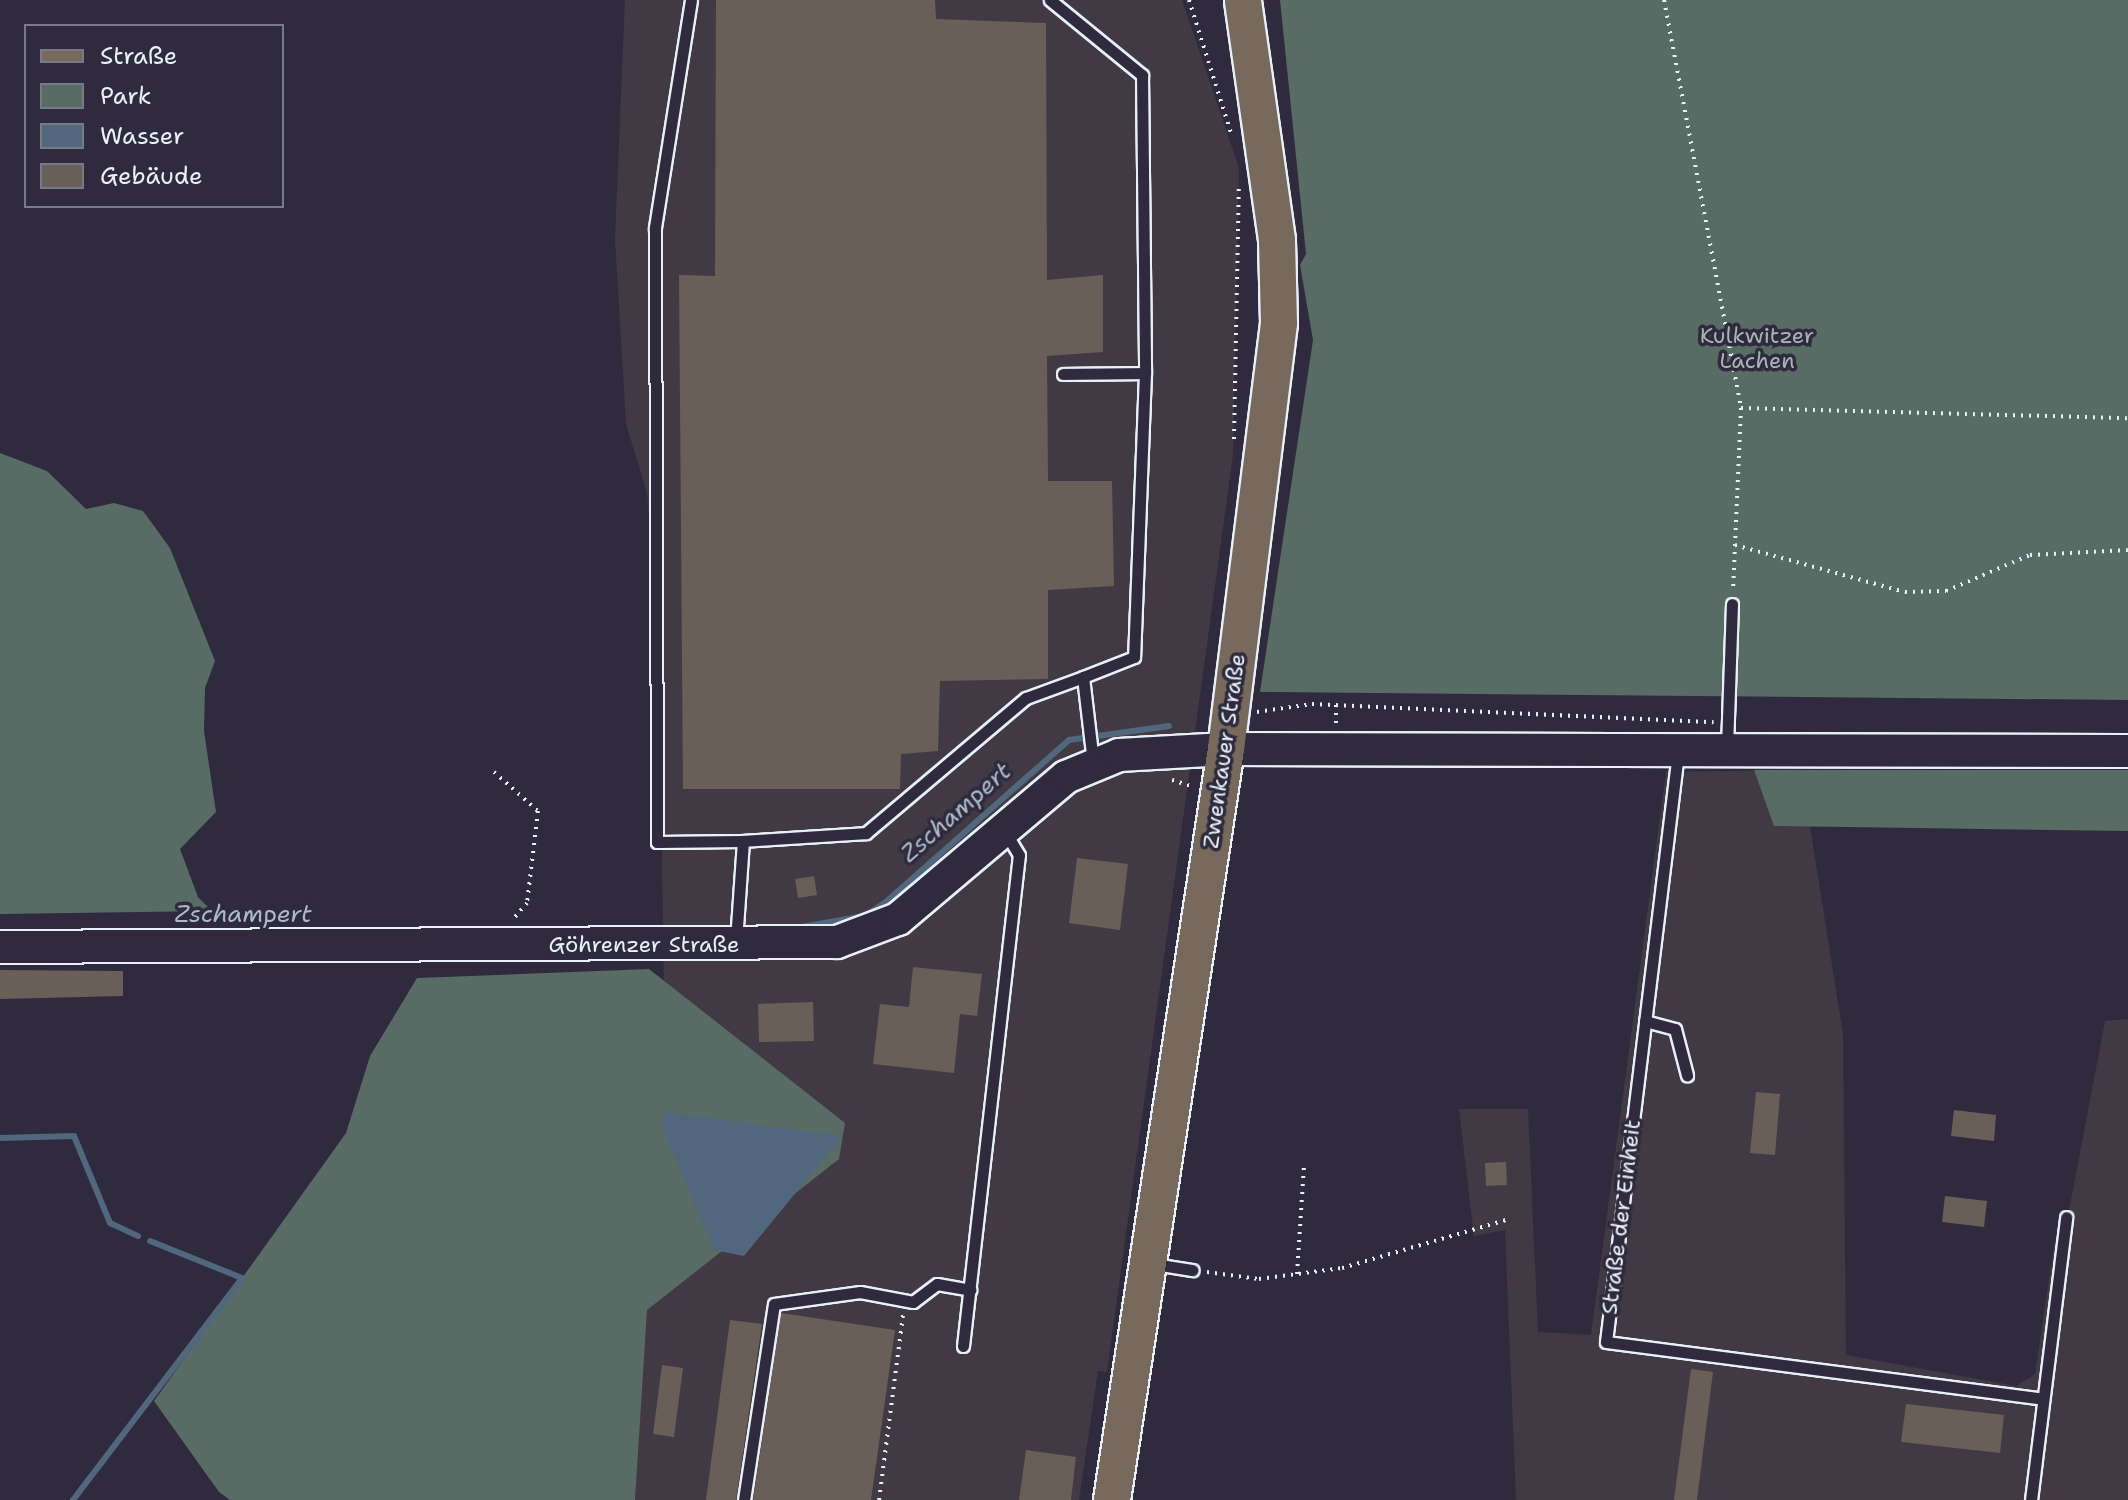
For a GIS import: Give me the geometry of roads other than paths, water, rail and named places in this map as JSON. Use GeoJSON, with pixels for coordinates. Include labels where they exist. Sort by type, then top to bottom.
{"type":"FeatureCollection","features":[{"type":"Feature","properties":{"kind":"main road","name":"Zwenkauer Straße"},"geometry":{"type":"LineString","coordinates":[[1112,1500],[1147,1263],[1200,760],[1279,323],[1277,240],[1243,0]]}},
{"type":"Feature","properties":{"kind":"street"},"geometry":{"type":"LineString","coordinates":[[1200,760],[1678,752],[1728,736],[2128,751]]}},
{"type":"Feature","properties":{"kind":"street","name":"Göhrenzer Straße"},"geometry":{"type":"LineString","coordinates":[[0,947],[735,946],[867,935],[898,919],[1003,828],[1093,762],[1200,760]]}},
{"type":"Feature","properties":{"kind":"lane"},"geometry":{"type":"LineString","coordinates":[[691,0],[655,228],[657,842],[743,841],[866,833],[1026,698],[1134,657],[1145,373],[1142,75],[1050,0]]}},
{"type":"Feature","properties":{"kind":"lane"},"geometry":{"type":"LineString","coordinates":[[1063,374],[1145,373]]}},
{"type":"Feature","properties":{"kind":"lane"},"geometry":{"type":"LineString","coordinates":[[1728,736],[1732,604]]}},
{"type":"Feature","properties":{"kind":"lane"},"geometry":{"type":"LineString","coordinates":[[1083,677],[1093,762]]}},
{"type":"Feature","properties":{"kind":"lane","name":"Straße der Einheit"},"geometry":{"type":"LineString","coordinates":[[1678,752],[1606,1342],[2039,1398]]}},
{"type":"Feature","properties":{"kind":"lane"},"geometry":{"type":"LineString","coordinates":[[963,1346],[1019,855],[1003,828]]}},
{"type":"Feature","properties":{"kind":"lane"},"geometry":{"type":"LineString","coordinates":[[735,946],[743,841]]}},
{"type":"Feature","properties":{"kind":"lane"},"geometry":{"type":"LineString","coordinates":[[1645,1021],[1675,1029],[1687,1075]]}},
{"type":"Feature","properties":{"kind":"lane"},"geometry":{"type":"LineString","coordinates":[[2031,1500],[2039,1398],[2066,1217]]}},
{"type":"Feature","properties":{"kind":"lane"},"geometry":{"type":"LineString","coordinates":[[1147,1263],[1193,1270]]}},
{"type":"Feature","properties":{"kind":"lane"},"geometry":{"type":"LineString","coordinates":[[744,1500],[774,1304],[860,1292],[905,1301],[937,1284],[970,1290]]}},
{"type":"Feature","properties":{"kind":"water"},"geometry":{"type":"Polygon","coordinates":[[[664,1112],[842,1136],[744,1256],[714,1250],[663,1129],[664,1112]]]}},
{"type":"Feature","properties":{"kind":"waterway","name":"Zschampert"},"geometry":{"type":"LineString","coordinates":[[801,927],[865,916],[887,901],[1069,740],[1169,726]]}},
{"type":"Feature","properties":{"kind":"waterway"},"geometry":{"type":"LineString","coordinates":[[0,1138],[74,1136],[110,1223],[138,1236]]}},
{"type":"Feature","properties":{"kind":"waterway"},"geometry":{"type":"LineString","coordinates":[[73,1500],[242,1278],[150,1241]]}},
{"type":"Feature","properties":{"kind":"park label","name":"Kulkwitzer Lachen"},"geometry":{"type":"Point","coordinates":[1757,348]}}]}
